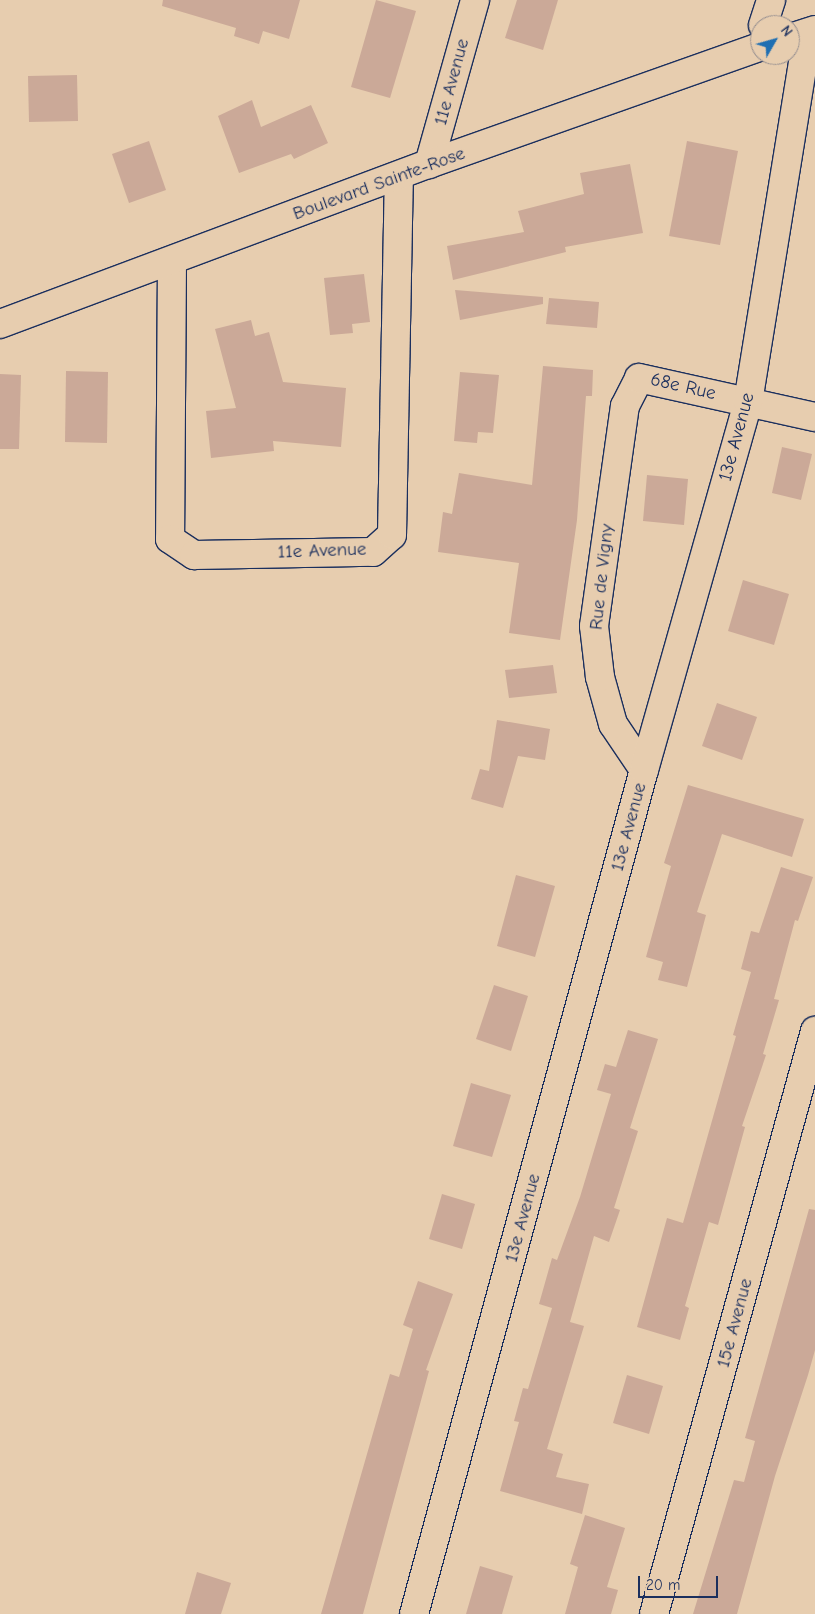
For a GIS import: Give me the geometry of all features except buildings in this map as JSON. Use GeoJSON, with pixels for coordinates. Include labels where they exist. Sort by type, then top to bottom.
{"type":"FeatureCollection","features":[{"type":"Feature","properties":{"kind":"street","name":"11e Avenue"},"geometry":{"type":"LineString","coordinates":[[430,164],[475,0]]}},
{"type":"Feature","properties":{"kind":"street"},"geometry":{"type":"LineString","coordinates":[[766,15],[770,0]]}},
{"type":"Feature","properties":{"kind":"street","name":"13e Avenue"},"geometry":{"type":"LineString","coordinates":[[414,1614],[644,770],[748,402],[804,34]]}},
{"type":"Feature","properties":{"kind":"street","name":"Boulevard Sainte-Rose"},"geometry":{"type":"LineString","coordinates":[[0,324],[399,176],[750,43]]}},
{"type":"Feature","properties":{"kind":"street","name":"11e Avenue"},"geometry":{"type":"LineString","coordinates":[[172,261],[170,539],[194,555],[373,552],[392,535],[399,176]]}},
{"type":"Feature","properties":{"kind":"street","name":"68e Rue"},"geometry":{"type":"LineString","coordinates":[[639,378],[815,417]]}},
{"type":"Feature","properties":{"kind":"street","name":"Rue de Vigny"},"geometry":{"type":"LineString","coordinates":[[639,378],[625,406],[594,626],[600,677],[613,724],[644,770]]}},
{"type":"Feature","properties":{"kind":"street","name":"15e Avenue"},"geometry":{"type":"LineString","coordinates":[[654,1614],[815,1031]]}}]}
